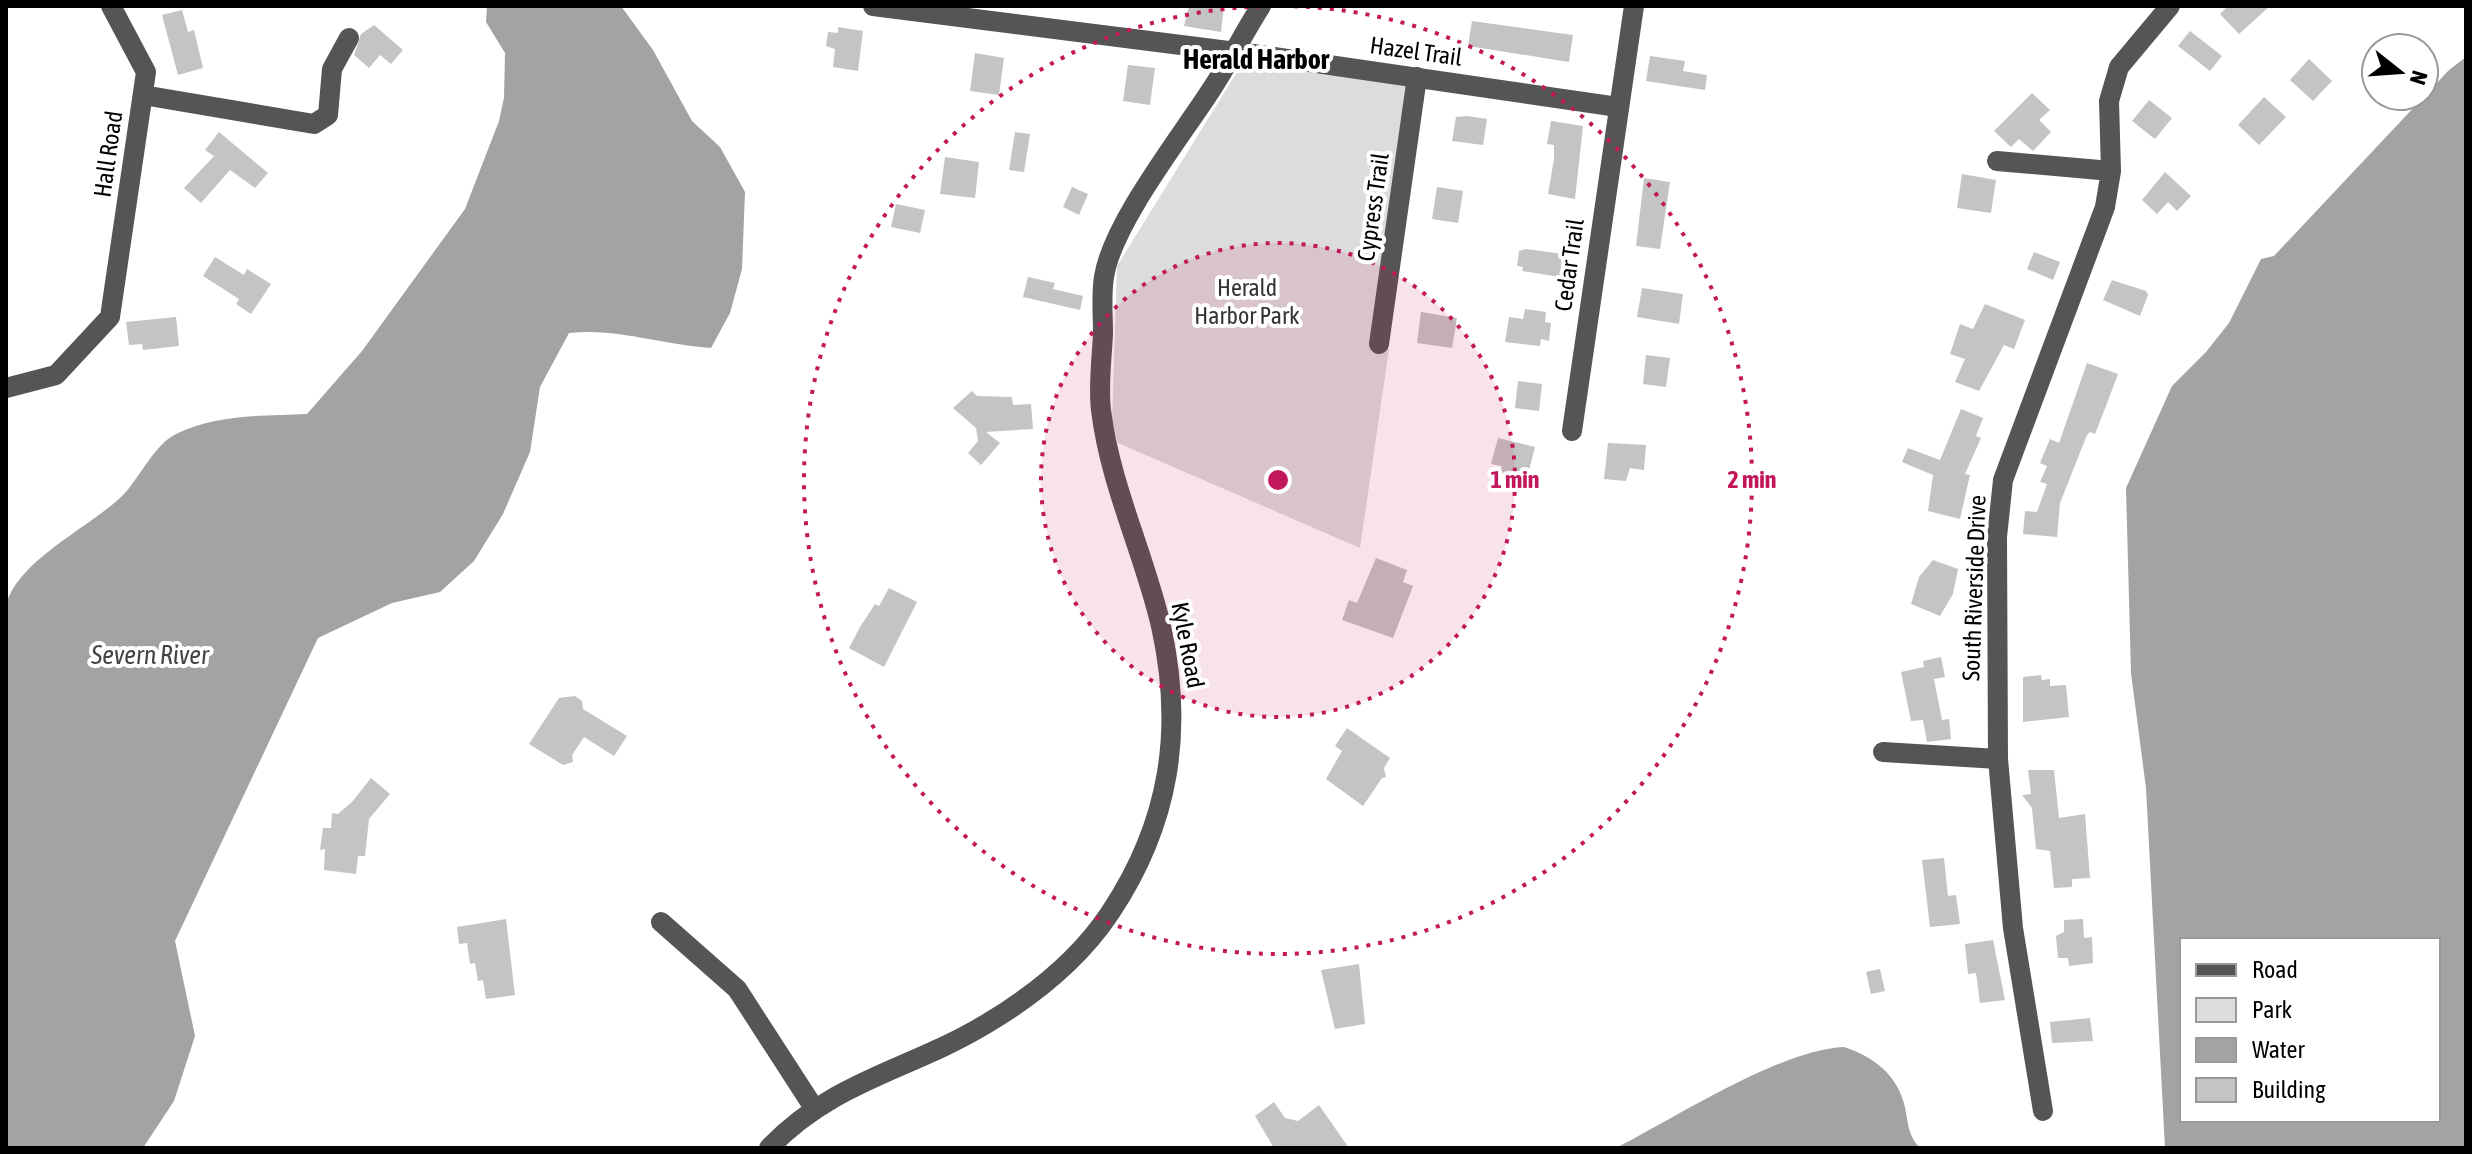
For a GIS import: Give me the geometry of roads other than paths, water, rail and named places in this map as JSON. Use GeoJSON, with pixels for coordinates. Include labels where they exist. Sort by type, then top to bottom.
{"type":"FeatureCollection","features":[{"type":"Feature","properties":{"kind":"street","name":"Hall Road"},"geometry":{"type":"LineString","coordinates":[[6,388],[56,375],[110,317],[146,72],[111,6]]}},
{"type":"Feature","properties":{"kind":"street","name":"Hazel Trail"},"geometry":{"type":"LineString","coordinates":[[873,6],[1232,51],[1618,107]]}},
{"type":"Feature","properties":{"kind":"street","name":"Kyle Road"},"geometry":{"type":"LineString","coordinates":[[769,1148],[814,1108],[846,1088],[985,1025],[1038,989],[1076,954],[1109,915],[1155,830],[1171,753],[1173,706],[1161,624],[1111,466],[1100,407],[1103,278],[1115,239],[1261,6]]}},
{"type":"Feature","properties":{"kind":"street","name":"Cedar Trail"},"geometry":{"type":"LineString","coordinates":[[1572,431],[1634,6]]}},
{"type":"Feature","properties":{"kind":"street","name":"South Riverside Drive"},"geometry":{"type":"LineString","coordinates":[[2043,1111],[2013,928],[1998,759],[1994,599],[2003,480],[2105,207],[2111,171],[2109,101],[2119,67],[2170,6]]}},
{"type":"Feature","properties":{"kind":"street"},"geometry":{"type":"LineString","coordinates":[[143,95],[314,124],[328,115],[332,69],[349,38]]}},
{"type":"Feature","properties":{"kind":"street","name":"Cypress Trail"},"geometry":{"type":"LineString","coordinates":[[1379,344],[1417,77]]}},
{"type":"Feature","properties":{"kind":"street"},"geometry":{"type":"LineString","coordinates":[[1997,161],[2111,171]]}},
{"type":"Feature","properties":{"kind":"street"},"geometry":{"type":"LineString","coordinates":[[1883,752],[1998,759]]}},
{"type":"Feature","properties":{"kind":"street"},"geometry":{"type":"LineString","coordinates":[[661,922],[737,989],[814,1108]]}},
{"type":"Feature","properties":{"kind":"water","name":"Severn River"},"geometry":{"type":"Polygon","coordinates":[[[487,6],[621,6],[653,50],[692,121],[720,147],[745,192],[742,269],[730,313],[711,348],[605,333],[569,333],[540,387],[530,452],[503,514],[474,561],[440,592],[392,603],[318,638],[175,941],[195,1036],[174,1101],[143,1148],[6,1148],[6,605],[13,588],[40,558],[124,494],[168,439],[192,427],[224,419],[307,414],[362,351],[465,209],[499,121],[504,98],[505,53],[486,22],[487,6]]]}},
{"type":"Feature","properties":{"kind":"water"},"geometry":{"type":"Polygon","coordinates":[[[2466,57],[2466,1148],[2165,1148],[2146,788],[2131,673],[2126,488],[2172,386],[2206,352],[2229,323],[2261,259],[2274,256],[2409,112],[2440,112],[2440,80],[2466,57]]]}},
{"type":"Feature","properties":{"kind":"water"},"geometry":{"type":"Polygon","coordinates":[[[1844,1047],[1865,1056],[1890,1076],[1901,1095],[1911,1134],[1920,1148],[1616,1148],[1759,1072],[1818,1051],[1844,1047]]]}},
{"type":"Feature","properties":{"kind":"district","name":"Herald Harbor"},"geometry":{"type":"Point","coordinates":[1256,59]}},
{"type":"Feature","properties":{"kind":"park label","name":"Herald Harbor Park"},"geometry":{"type":"Point","coordinates":[1247,301]}}]}
